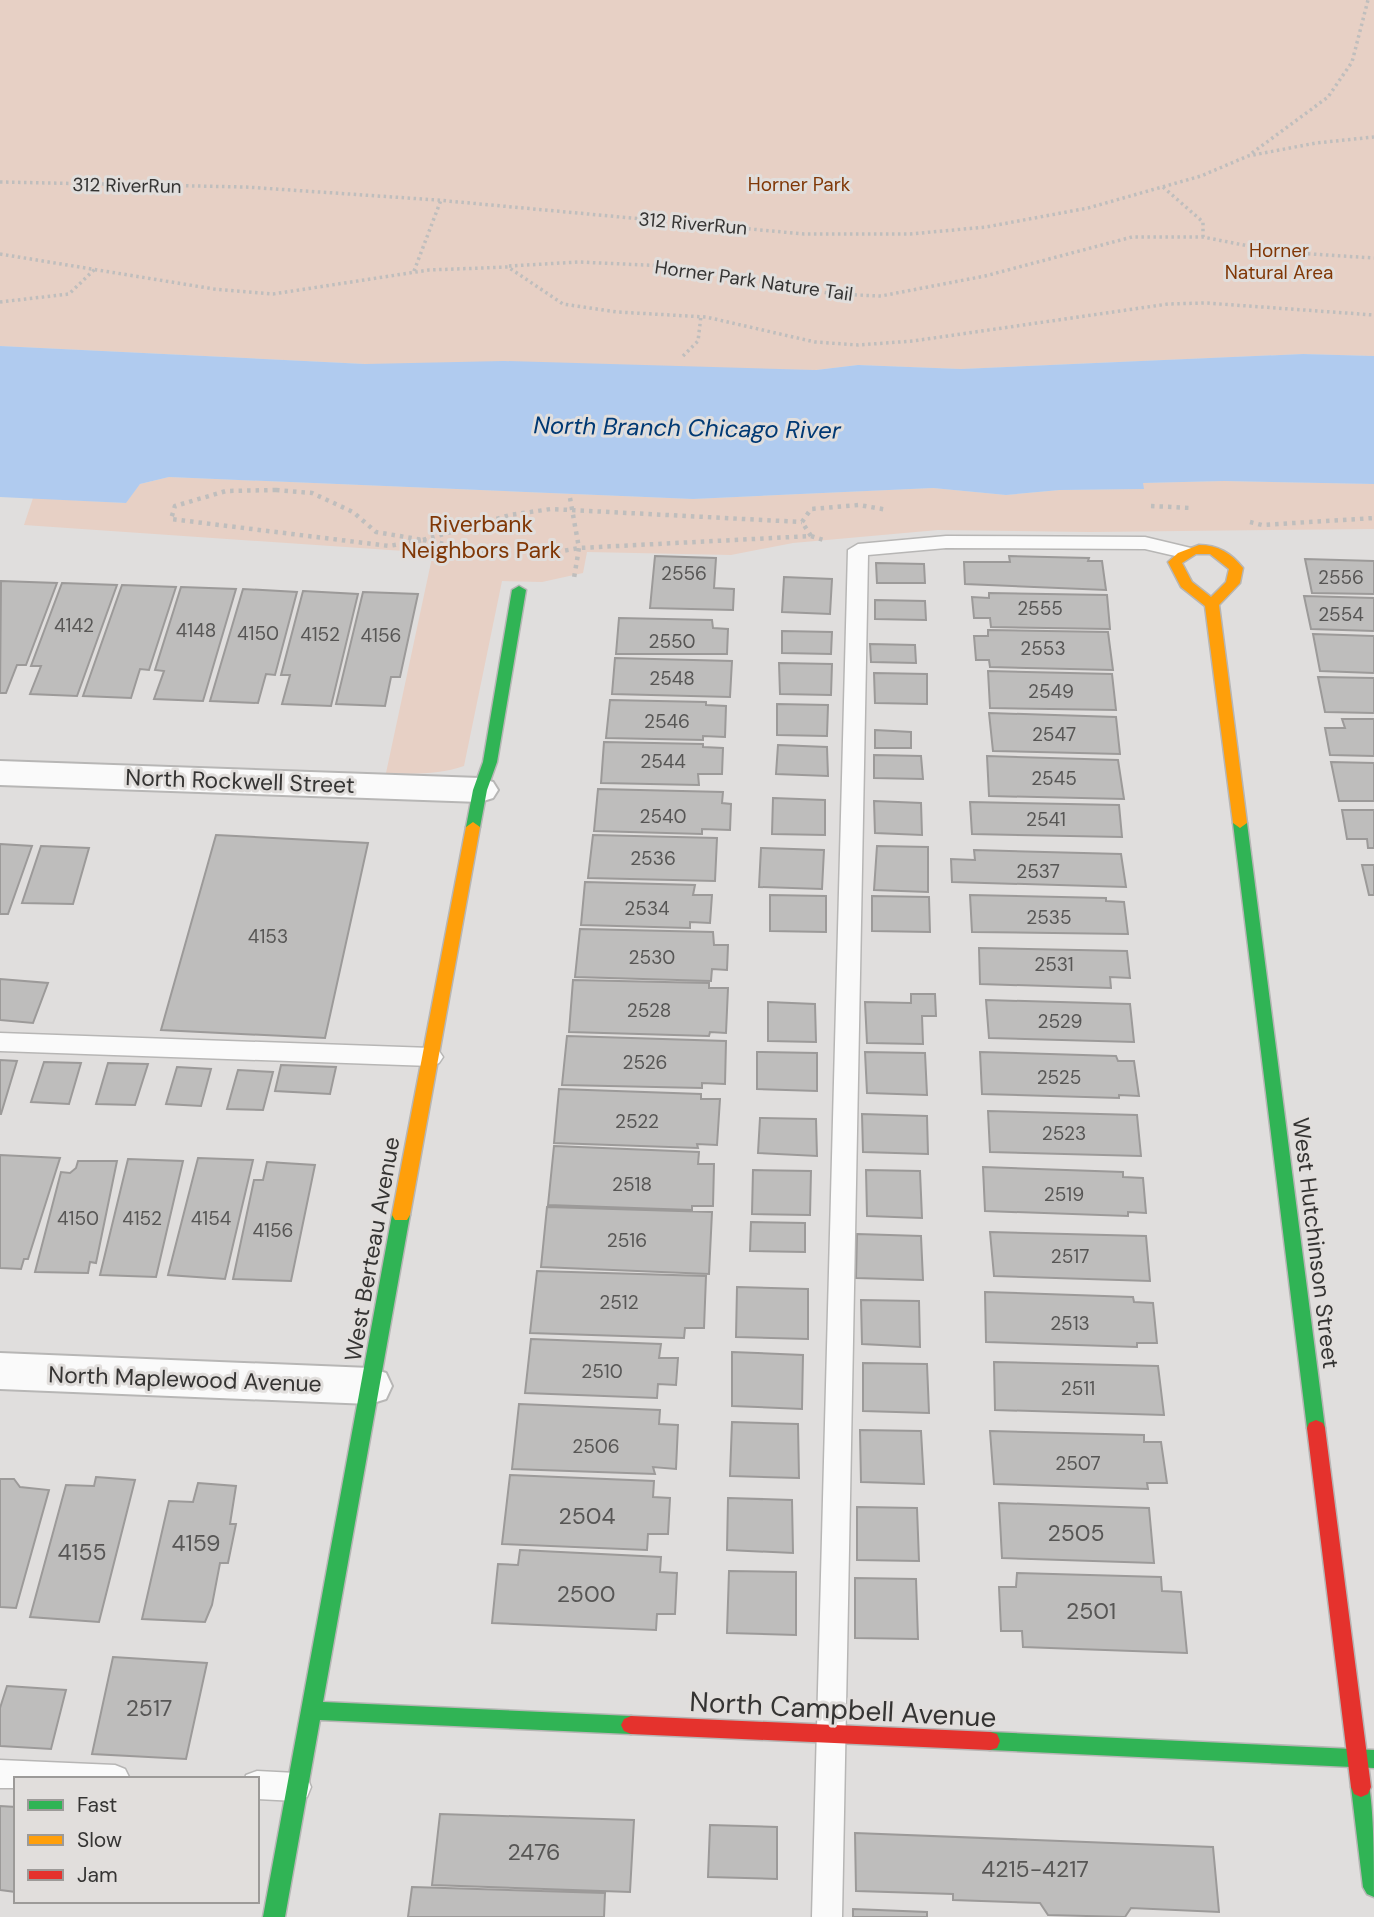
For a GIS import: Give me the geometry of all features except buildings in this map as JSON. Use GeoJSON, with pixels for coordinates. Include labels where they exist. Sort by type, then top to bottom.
{"type":"FeatureCollection","features":[{"type":"Feature","properties":{"kind":"street"},"geometry":{"type":"LineString","coordinates":[[1196,548],[1212,548],[1227,555],[1236,568],[1233,583],[1212,604],[1178,574],[1175,562],[1184,552],[1196,548]]}},
{"type":"Feature","properties":{"kind":"street","name":"West Berteau Avenue"},"geometry":{"type":"LineString","coordinates":[[274,1917],[430,1056],[480,790],[492,751],[519,590]]}},
{"type":"Feature","properties":{"kind":"street","name":"West Hutchinson Street"},"geometry":{"type":"LineString","coordinates":[[1212,604],[1366,1759],[1374,1887]]}},
{"type":"Feature","properties":{"kind":"street","name":"North Rockwell Street"},"geometry":{"type":"LineString","coordinates":[[0,773],[480,790]]}},
{"type":"Feature","properties":{"kind":"street","name":"North Maplewood Avenue"},"geometry":{"type":"LineString","coordinates":[[0,1371],[370,1386]]}},
{"type":"Feature","properties":{"kind":"street","name":"North Campbell Avenue"},"geometry":{"type":"LineString","coordinates":[[310,1710],[1366,1759]]}},
{"type":"Feature","properties":{"kind":"lane"},"geometry":{"type":"LineString","coordinates":[[827,1917],[858,550],[946,542],[1145,543],[1184,552]]}},
{"type":"Feature","properties":{"kind":"lane"},"geometry":{"type":"LineString","coordinates":[[0,1042],[430,1056]]}},
{"type":"Feature","properties":{"kind":"lane"},"geometry":{"type":"LineString","coordinates":[[0,1774],[69,1777]]}},
{"type":"Feature","properties":{"kind":"lane"},"geometry":{"type":"LineString","coordinates":[[259,1785],[296,1787]]}},
{"type":"Feature","properties":{"kind":"path"},"geometry":{"type":"LineString","coordinates":[[1368,1],[1374,8]]}},
{"type":"Feature","properties":{"kind":"path"},"geometry":{"type":"LineString","coordinates":[[1248,156],[1328,97],[1352,62],[1368,1]]}},
{"type":"Feature","properties":{"kind":"path","name":"312 RiverRun"},"geometry":{"type":"LineString","coordinates":[[0,182],[246,187],[441,200],[804,234],[910,234],[986,227],[1088,208],[1201,176],[1248,156],[1317,143],[1374,137]]}},
{"type":"Feature","properties":{"kind":"path"},"geometry":{"type":"LineString","coordinates":[[1163,187],[1203,222],[1203,237]]}},
{"type":"Feature","properties":{"kind":"path"},"geometry":{"type":"LineString","coordinates":[[414,272],[441,200]]}},
{"type":"Feature","properties":{"kind":"path","name":"Horner Park Nature Tail"},"geometry":{"type":"LineString","coordinates":[[0,254],[214,289],[273,294],[456,267],[508,267],[579,262],[667,266],[834,294],[881,296],[985,276],[1132,237],[1203,237],[1279,253],[1374,258]]}},
{"type":"Feature","properties":{"kind":"path","name":"Horner Park Nature Tail"},"geometry":{"type":"LineString","coordinates":[[508,267],[563,304],[617,312],[701,316],[815,342],[858,345],[914,341],[1168,304],[1206,303],[1374,315]]}},
{"type":"Feature","properties":{"kind":"path"},"geometry":{"type":"LineString","coordinates":[[0,302],[69,294],[95,268]]}},
{"type":"Feature","properties":{"kind":"path","name":"Horner Park Nature Tail"},"geometry":{"type":"LineString","coordinates":[[683,356],[698,341],[701,316]]}},
{"type":"Feature","properties":{"kind":"path"},"geometry":{"type":"LineString","coordinates":[[513,556],[429,540],[396,537],[376,532],[353,512],[312,493],[276,490],[226,491],[175,506],[171,519],[390,546],[429,540],[522,510],[574,510],[802,522],[811,536],[579,548],[536,556]]}},
{"type":"Feature","properties":{"kind":"path"},"geometry":{"type":"LineString","coordinates":[[570,498],[579,548],[574,578]]}},
{"type":"Feature","properties":{"kind":"green space","name":"Horner Park"},"geometry":{"type":"Polygon","coordinates":[[[0,0],[1374,0],[1374,356],[1303,354],[961,369],[858,365],[816,370],[365,364],[0,346],[0,0]]]}},
{"type":"Feature","properties":{"kind":"green space","name":"Riverbank Neighbors Park"},"geometry":{"type":"Polygon","coordinates":[[[169,477],[693,499],[933,488],[1006,495],[1060,490],[1143,489],[1143,483],[1224,481],[1374,484],[1374,529],[1090,532],[938,530],[793,543],[731,555],[587,552],[583,573],[542,582],[502,581],[464,766],[416,774],[386,773],[433,553],[24,525],[33,498],[125,503],[140,484],[169,477]]]}},
{"type":"Feature","properties":{"kind":"water","name":"North Branch Chicago River"},"geometry":{"type":"Polygon","coordinates":[[[0,346],[365,364],[504,361],[816,370],[858,365],[961,369],[1303,354],[1374,356],[1374,484],[1224,481],[1143,483],[1144,489],[1060,490],[1006,495],[933,488],[693,499],[169,477],[140,484],[126,503],[0,497],[0,346]]]}},
{"type":"Feature","properties":{"kind":"traffic: fast"},"geometry":{"type":"LineString","coordinates":[[473,827],[480,790],[490,762],[519,590]]}},
{"type":"Feature","properties":{"kind":"traffic: fast"},"geometry":{"type":"LineString","coordinates":[[1240,823],[1316,1428]]}},
{"type":"Feature","properties":{"kind":"traffic: fast"},"geometry":{"type":"LineString","coordinates":[[274,1917],[401,1215]]}},
{"type":"Feature","properties":{"kind":"traffic: fast"},"geometry":{"type":"LineString","coordinates":[[310,1710],[631,1725]]}},
{"type":"Feature","properties":{"kind":"traffic: fast"},"geometry":{"type":"LineString","coordinates":[[990,1741],[1374,1759]]}},
{"type":"Feature","properties":{"kind":"traffic: fast"},"geometry":{"type":"LineString","coordinates":[[1361,1787],[1374,1887]]}},
{"type":"Feature","properties":{"kind":"traffic: slow"},"geometry":{"type":"LineString","coordinates":[[1212,604],[1233,583],[1236,568],[1214,551],[1191,551],[1175,562],[1186,584],[1212,604],[1240,823]]}},
{"type":"Feature","properties":{"kind":"traffic: slow"},"geometry":{"type":"LineString","coordinates":[[401,1215],[473,827]]}},
{"type":"Feature","properties":{"kind":"traffic: jam"},"geometry":{"type":"LineString","coordinates":[[1316,1428],[1361,1787]]}},
{"type":"Feature","properties":{"kind":"traffic: jam"},"geometry":{"type":"LineString","coordinates":[[631,1725],[990,1741]]}},
{"type":"Feature","properties":{"kind":"park label","name":"Horner Natural Area"},"geometry":{"type":"Point","coordinates":[1279,261]}}]}
